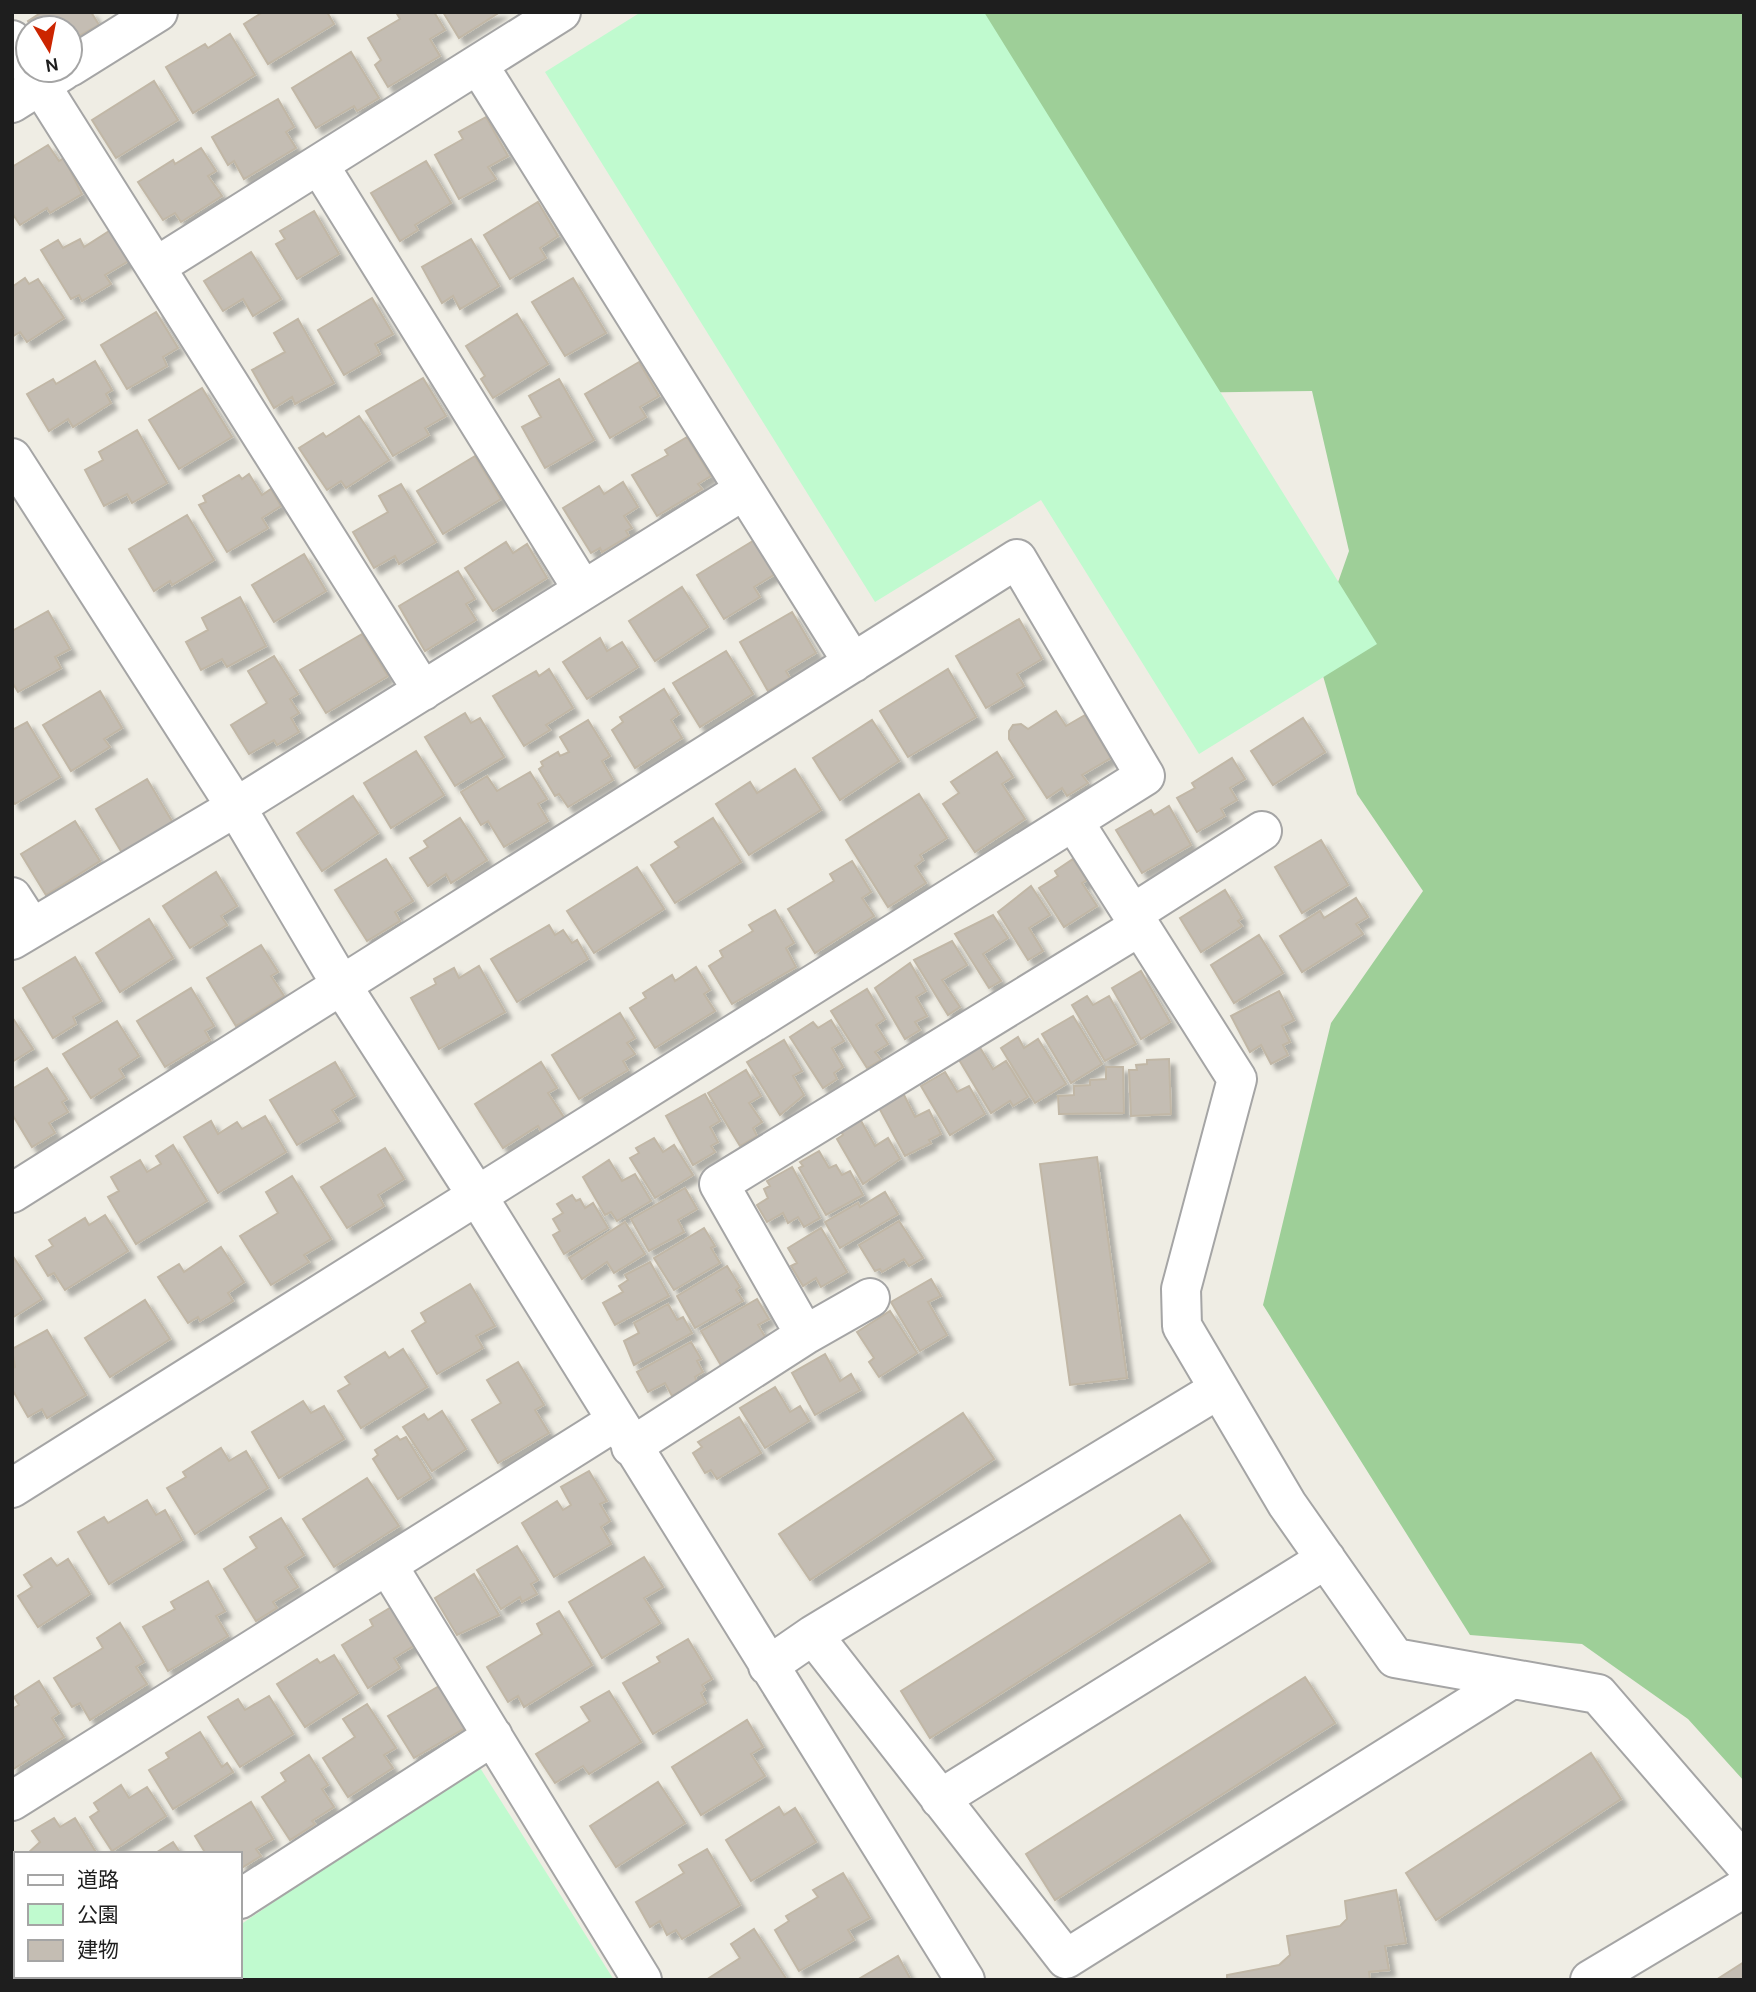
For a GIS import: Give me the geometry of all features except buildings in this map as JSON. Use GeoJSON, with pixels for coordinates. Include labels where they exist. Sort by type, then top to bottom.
{"type":"FeatureCollection","features":[{"type":"Feature","properties":{"kind":"street"},"geometry":{"type":"LineString","coordinates":[[84,53],[158,12]]}},
{"type":"Feature","properties":{"kind":"street"},"geometry":{"type":"LineString","coordinates":[[157,266],[561,12]]}},
{"type":"Feature","properties":{"kind":"street"},"geometry":{"type":"LineString","coordinates":[[479,66],[853,663]]}},
{"type":"Feature","properties":{"kind":"street"},"geometry":{"type":"LineString","coordinates":[[45,84],[423,691]]}},
{"type":"Feature","properties":{"kind":"street"},"geometry":{"type":"LineString","coordinates":[[318,165],[583,590]]}},
{"type":"Feature","properties":{"kind":"street"},"geometry":{"type":"LineString","coordinates":[[12,458],[236,807],[342,986],[478,1197],[965,1980]]}},
{"type":"Feature","properties":{"kind":"street"},"geometry":{"type":"LineString","coordinates":[[19,922],[236,807],[744,490]]}},
{"type":"Feature","properties":{"kind":"street"},"geometry":{"type":"LineString","coordinates":[[12,1193],[1017,559],[1145,776],[12,1488]]}},
{"type":"Feature","properties":{"kind":"street"},"geometry":{"type":"LineString","coordinates":[[1074,822],[1237,1079],[1181,1289],[1182,1326],[1287,1504],[1395,1658],[1598,1694],[1744,1863]]}},
{"type":"Feature","properties":{"kind":"street"},"geometry":{"type":"LineString","coordinates":[[806,1335],[719,1184],[1136,920],[1262,831]]}},
{"type":"Feature","properties":{"kind":"street"},"geometry":{"type":"LineString","coordinates":[[12,1801],[388,1566],[870,1298]]}},
{"type":"Feature","properties":{"kind":"street"},"geometry":{"type":"LineString","coordinates":[[768,1666],[813,1635],[1219,1389]]}},
{"type":"Feature","properties":{"kind":"street"},"geometry":{"type":"LineString","coordinates":[[940,1799],[1326,1559]]}},
{"type":"Feature","properties":{"kind":"street"},"geometry":{"type":"LineString","coordinates":[[388,1566],[642,1980]]}},
{"type":"Feature","properties":{"kind":"street"},"geometry":{"type":"LineString","coordinates":[[813,1635],[1066,1959],[1512,1679]]}},
{"type":"Feature","properties":{"kind":"street"},"geometry":{"type":"LineString","coordinates":[[242,1898],[492,1736]]}},
{"type":"Feature","properties":{"kind":"street"},"geometry":{"type":"LineString","coordinates":[[1590,1980],[1744,1888]]}},
{"type":"Feature","properties":{"kind":"green space"},"geometry":{"type":"Polygon","coordinates":[[[641,12],[984,12],[1377,644],[1199,754],[1041,500],[875,602],[545,72],[641,12]]]}},
{"type":"Feature","properties":{"kind":"green space"},"geometry":{"type":"Polygon","coordinates":[[[780,12],[1744,12],[1744,1781],[1688,1719],[1582,1644],[1470,1635],[1263,1305],[1331,1023],[1423,891],[1357,794],[1315,648],[1349,551],[1312,391],[1173,393],[780,12]]]}},
{"type":"Feature","properties":{"kind":"green space"},"geometry":{"type":"Polygon","coordinates":[[[477,1763],[614,1980],[239,1980],[242,1978],[242,1924],[477,1763]]]}}]}
